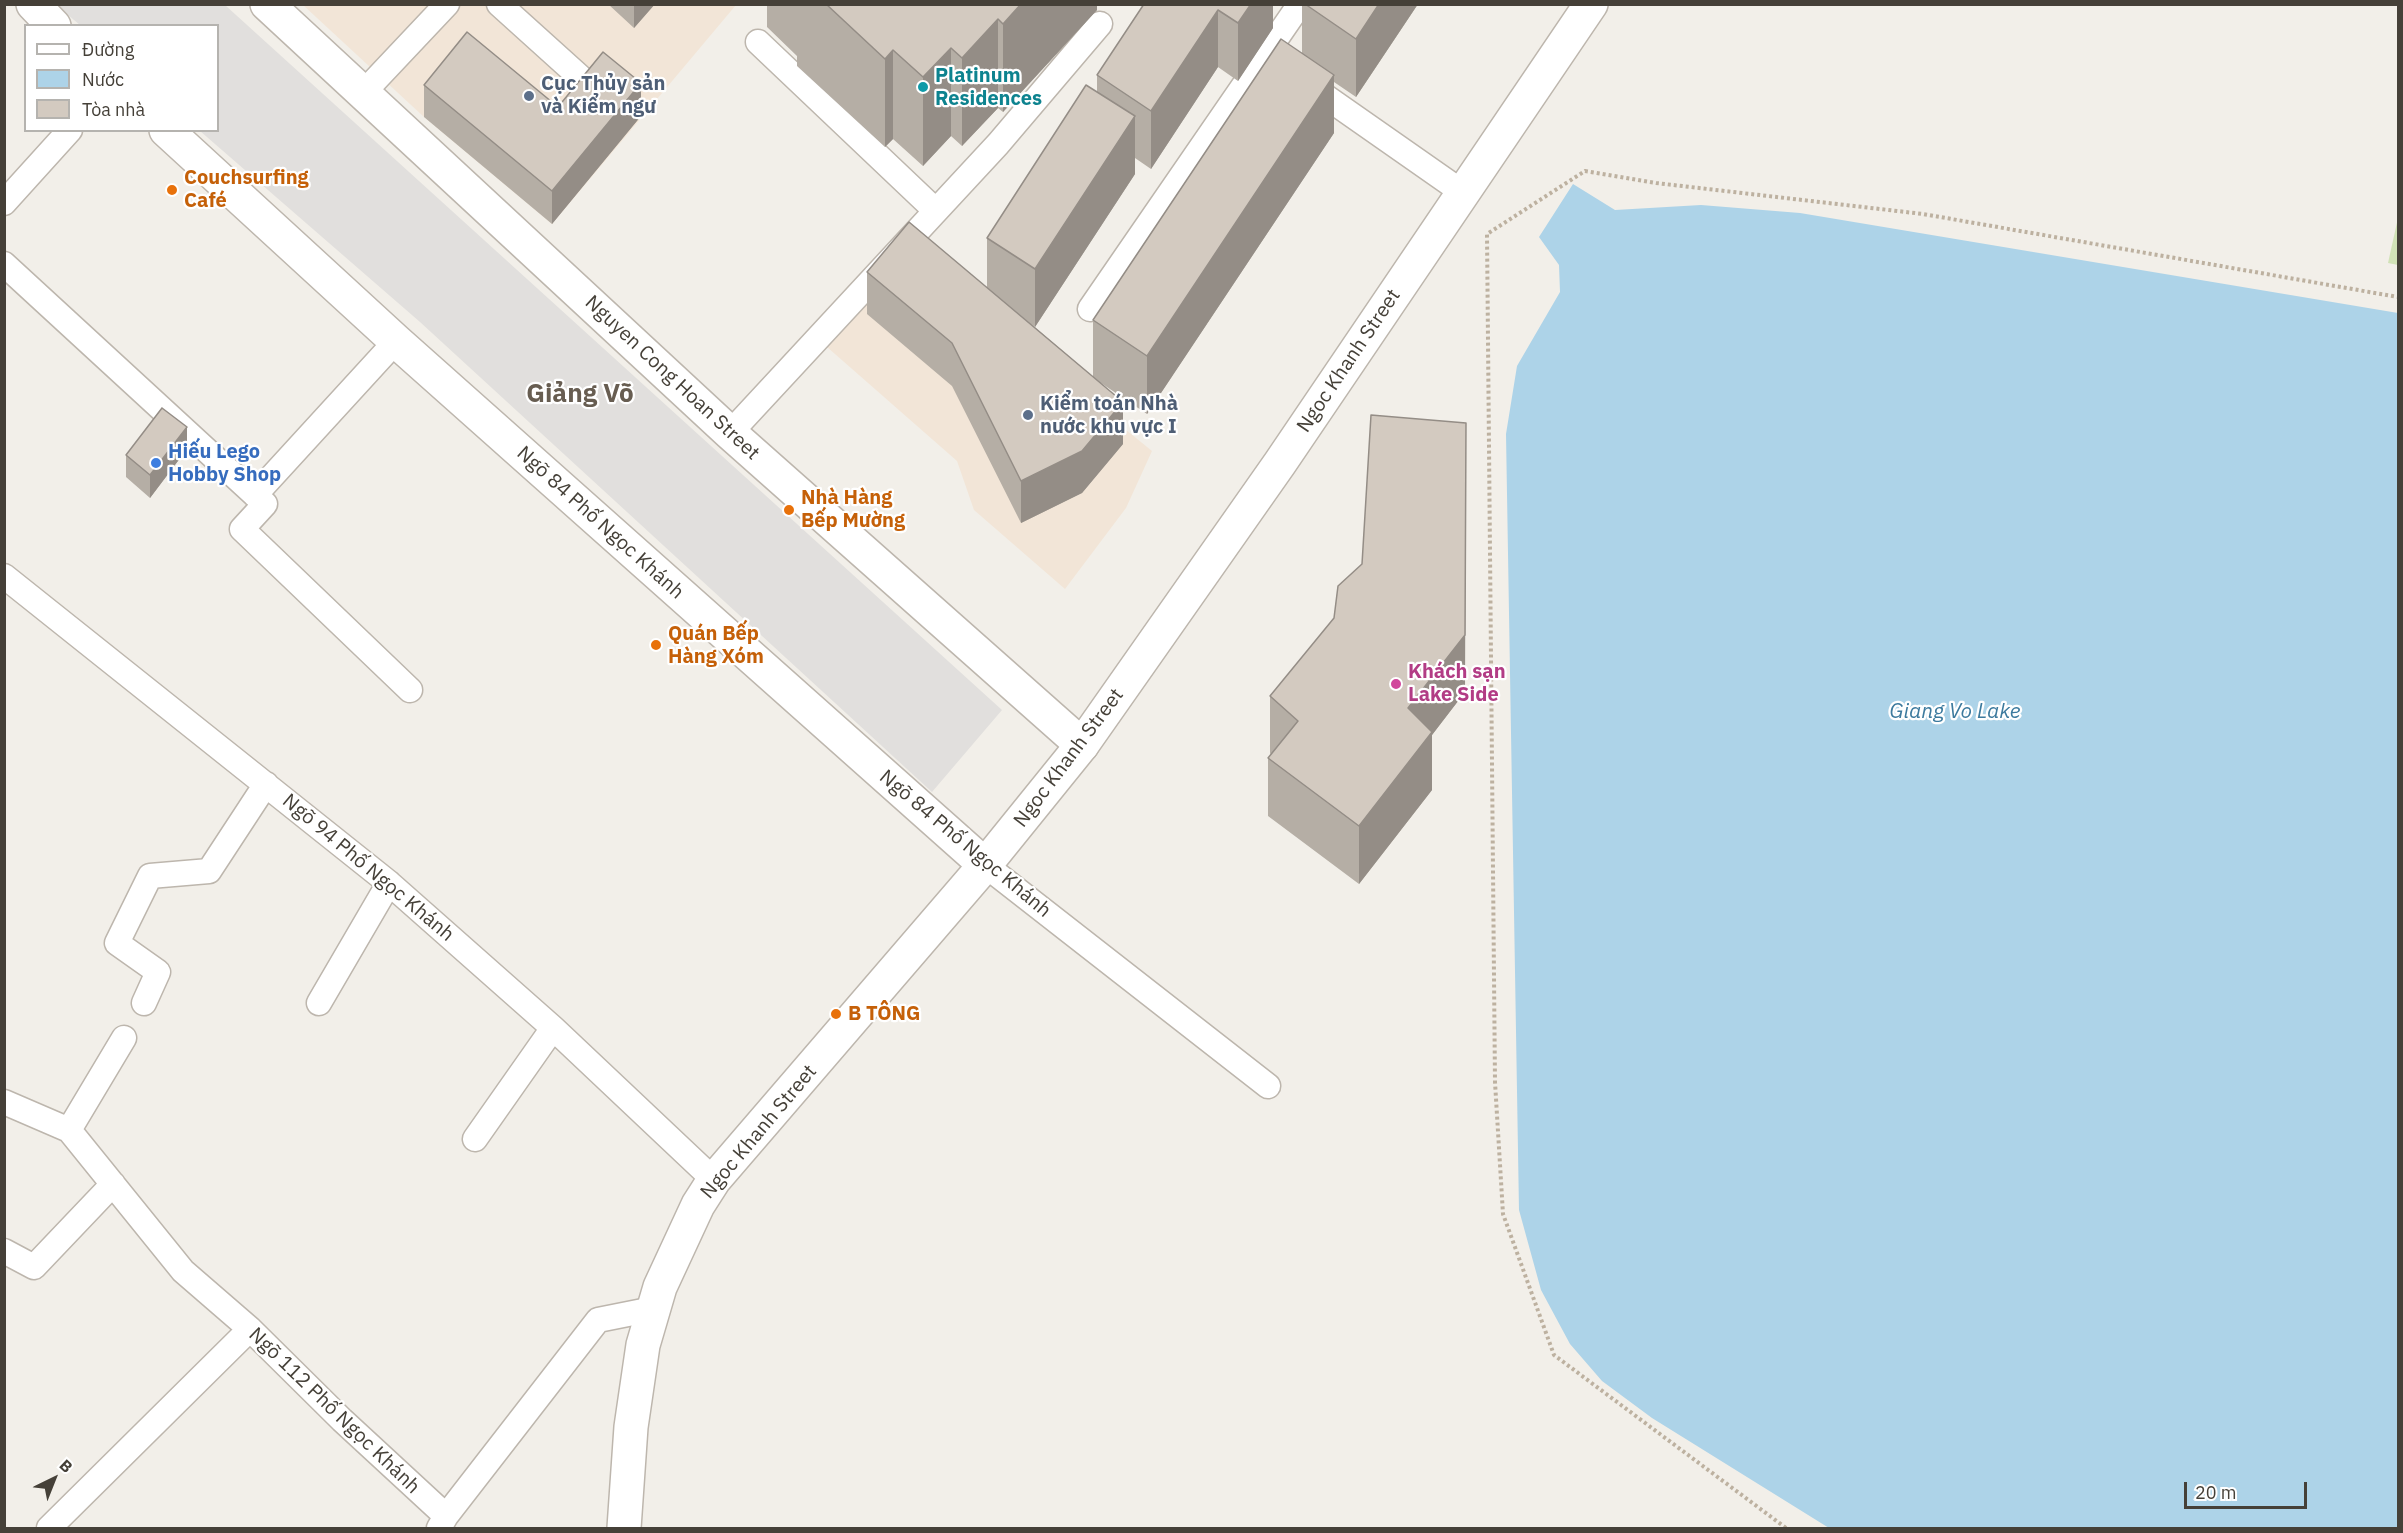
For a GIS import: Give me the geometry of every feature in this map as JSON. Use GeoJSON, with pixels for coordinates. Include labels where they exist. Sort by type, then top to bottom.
{"type":"FeatureCollection","features":[{"type":"Feature","properties":{"kind":"street"},"geometry":{"type":"LineString","coordinates":[[33,4],[52,24]]}},
{"type":"Feature","properties":{"kind":"street","name":"Nguyen Cong Hoan Street"},"geometry":{"type":"LineString","coordinates":[[267,4],[730,433],[1082,745]]}},
{"type":"Feature","properties":{"kind":"street","name":"Ngoc Khanh Street"},"geometry":{"type":"LineString","coordinates":[[624,1528],[631,1427],[643,1345],[660,1287],[682,1236],[714,1180],[985,865],[1082,745],[1280,463],[1591,4]]}},
{"type":"Feature","properties":{"kind":"street","name":"Ngõ 84 Phố Ngọc Khánh"},"geometry":{"type":"LineString","coordinates":[[168,132],[396,341],[985,865]]}},
{"type":"Feature","properties":{"kind":"lane"},"geometry":{"type":"LineString","coordinates":[[364,92],[447,4]]}},
{"type":"Feature","properties":{"kind":"lane"},"geometry":{"type":"LineString","coordinates":[[499,4],[581,78]]}},
{"type":"Feature","properties":{"kind":"lane"},"geometry":{"type":"LineString","coordinates":[[1090,309],[1300,4]]}},
{"type":"Feature","properties":{"kind":"lane"},"geometry":{"type":"LineString","coordinates":[[730,433],[998,144],[1100,24]]}},
{"type":"Feature","properties":{"kind":"lane"},"geometry":{"type":"LineString","coordinates":[[758,42],[936,211]]}},
{"type":"Feature","properties":{"kind":"lane"},"geometry":{"type":"LineString","coordinates":[[1265,55],[1462,192]]}},
{"type":"Feature","properties":{"kind":"lane"},"geometry":{"type":"LineString","coordinates":[[4,203],[68,132]]}},
{"type":"Feature","properties":{"kind":"lane"},"geometry":{"type":"LineString","coordinates":[[4,264],[265,504],[242,529],[410,690]]}},
{"type":"Feature","properties":{"kind":"lane"},"geometry":{"type":"LineString","coordinates":[[255,495],[396,341]]}},
{"type":"Feature","properties":{"kind":"lane","name":"Ngõ 94 Phố Ngọc Khánh"},"geometry":{"type":"LineString","coordinates":[[4,576],[389,883],[553,1028],[714,1180]]}},
{"type":"Feature","properties":{"kind":"lane"},"geometry":{"type":"LineString","coordinates":[[144,1003],[158,972],[117,943],[150,876],[209,871],[266,784]]}},
{"type":"Feature","properties":{"kind":"lane","name":"Ngõ 84 Phố Ngọc Khánh"},"geometry":{"type":"LineString","coordinates":[[985,865],[1268,1086]]}},
{"type":"Feature","properties":{"kind":"lane"},"geometry":{"type":"LineString","coordinates":[[319,1003],[389,883]]}},
{"type":"Feature","properties":{"kind":"lane"},"geometry":{"type":"LineString","coordinates":[[475,1138],[553,1028]]}},
{"type":"Feature","properties":{"kind":"lane"},"geometry":{"type":"LineString","coordinates":[[69,1130],[124,1038]]}},
{"type":"Feature","properties":{"kind":"lane","name":"Ngõ 112 Phố Ngọc Khánh"},"geometry":{"type":"LineString","coordinates":[[4,1101],[69,1130],[183,1271],[250,1329],[442,1522],[598,1320],[654,1309]]}},
{"type":"Feature","properties":{"kind":"lane"},"geometry":{"type":"LineString","coordinates":[[4,1251],[34,1267],[113,1184]]}},
{"type":"Feature","properties":{"kind":"lane"},"geometry":{"type":"LineString","coordinates":[[49,1528],[250,1329]]}},
{"type":"Feature","properties":{"kind":"path"},"geometry":{"type":"LineString","coordinates":[[1786,1528],[1554,1355],[1503,1214],[1495,1082],[1487,234],[1585,171],[1656,183],[1923,214],[2398,297]]}},
{"type":"Feature","properties":{"kind":"shaded area"},"geometry":{"type":"Polygon","coordinates":[[[56,5],[225,5],[1002,710],[932,792],[420,322],[201,132],[219,132],[219,24],[79,24],[56,5]]]}},
{"type":"Feature","properties":{"kind":"shaded area","name":"Cục Thủy sản và Kiểm ngư"},"geometry":{"type":"Polygon","coordinates":[[[303,5],[736,5],[552,224],[424,117],[303,5]]]}},
{"type":"Feature","properties":{"kind":"shaded area"},"geometry":{"type":"Polygon","coordinates":[[[910,254],[1152,451],[1126,508],[1065,589],[974,510],[957,461],[827,347],[910,254]]]}},
{"type":"Feature","properties":{"kind":"green space"},"geometry":{"type":"Polygon","coordinates":[[[2398,218],[2398,265],[2388,263],[2398,218]]]}},
{"type":"Feature","properties":{"kind":"water","name":"Giang Vo Lake"},"geometry":{"type":"Polygon","coordinates":[[[1573,184],[1615,210],[1701,205],[1800,213],[2398,313],[2398,1528],[1829,1528],[1652,1418],[1602,1381],[1570,1344],[1541,1290],[1519,1210],[1506,434],[1517,366],[1560,292],[1559,265],[1539,237],[1573,184]]]}},
{"type":"Feature","properties":{"kind":"building"},"geometry":{"type":"Polygon","coordinates":[[[826,4],[1021,4],[1003,24],[998,19],[962,58],[951,48],[923,77],[893,50],[885,59],[826,4]]]}},
{"type":"Feature","properties":{"kind":"building"},"geometry":{"type":"Polygon","coordinates":[[[1144,4],[1251,4],[1238,23],[1218,10],[1151,111],[1097,75],[1144,4]]]}},
{"type":"Feature","properties":{"kind":"building"},"geometry":{"type":"Polygon","coordinates":[[[1305,4],[1379,4],[1356,39],[1305,4]]]}},
{"type":"Feature","properties":{"kind":"building"},"geometry":{"type":"Polygon","coordinates":[[[467,32],[558,107],[603,52],[641,83],[552,191],[424,85],[467,32]]]}},
{"type":"Feature","properties":{"kind":"building"},"geometry":{"type":"Polygon","coordinates":[[[1281,39],[1334,75],[1147,356],[1093,320],[1281,39]]]}},
{"type":"Feature","properties":{"kind":"building"},"geometry":{"type":"Polygon","coordinates":[[[1086,85],[1135,116],[1035,269],[987,238],[1086,85]]]}},
{"type":"Feature","properties":{"kind":"building"},"geometry":{"type":"Polygon","coordinates":[[[909,222],[1123,402],[1082,451],[1021,481],[952,343],[867,272],[909,222]]]}},
{"type":"Feature","properties":{"kind":"building"},"geometry":{"type":"Polygon","coordinates":[[[162,408],[187,427],[150,475],[126,455],[162,408]]]}},
{"type":"Feature","properties":{"kind":"building","name":"Khách sạn Lake Side"},"geometry":{"type":"Polygon","coordinates":[[[1371,415],[1466,423],[1465,635],[1408,708],[1432,732],[1359,826],[1268,758],[1298,721],[1270,696],[1334,618],[1338,586],[1362,564],[1371,415]]]}},
{"type":"Feature","properties":{"kind":"place","name":"Platinum Residences"},"geometry":{"type":"Point","coordinates":[923,87]}},
{"type":"Feature","properties":{"kind":"place","name":"Cục Thủy sản và Kiểm ngư"},"geometry":{"type":"Point","coordinates":[529,96]}},
{"type":"Feature","properties":{"kind":"place","name":"Couchsurfing Café"},"geometry":{"type":"Point","coordinates":[172,190]}},
{"type":"Feature","properties":{"kind":"place","name":"Kiểm toán Nhà nước khu vực I"},"geometry":{"type":"Point","coordinates":[1028,415]}},
{"type":"Feature","properties":{"kind":"place","name":"Hiếu Lego Hobby Shop"},"geometry":{"type":"Point","coordinates":[156,463]}},
{"type":"Feature","properties":{"kind":"place","name":"Nhà Hàng Bếp Mường"},"geometry":{"type":"Point","coordinates":[789,510]}},
{"type":"Feature","properties":{"kind":"place","name":"Quán Bếp Hàng Xóm"},"geometry":{"type":"Point","coordinates":[656,645]}},
{"type":"Feature","properties":{"kind":"place","name":"Khách sạn Lake Side"},"geometry":{"type":"Point","coordinates":[1396,684]}},
{"type":"Feature","properties":{"kind":"place","name":"B TÔNG"},"geometry":{"type":"Point","coordinates":[836,1014]}},
{"type":"Feature","properties":{"kind":"district","name":"Giảng Võ"},"geometry":{"type":"Point","coordinates":[580,394]}}]}
